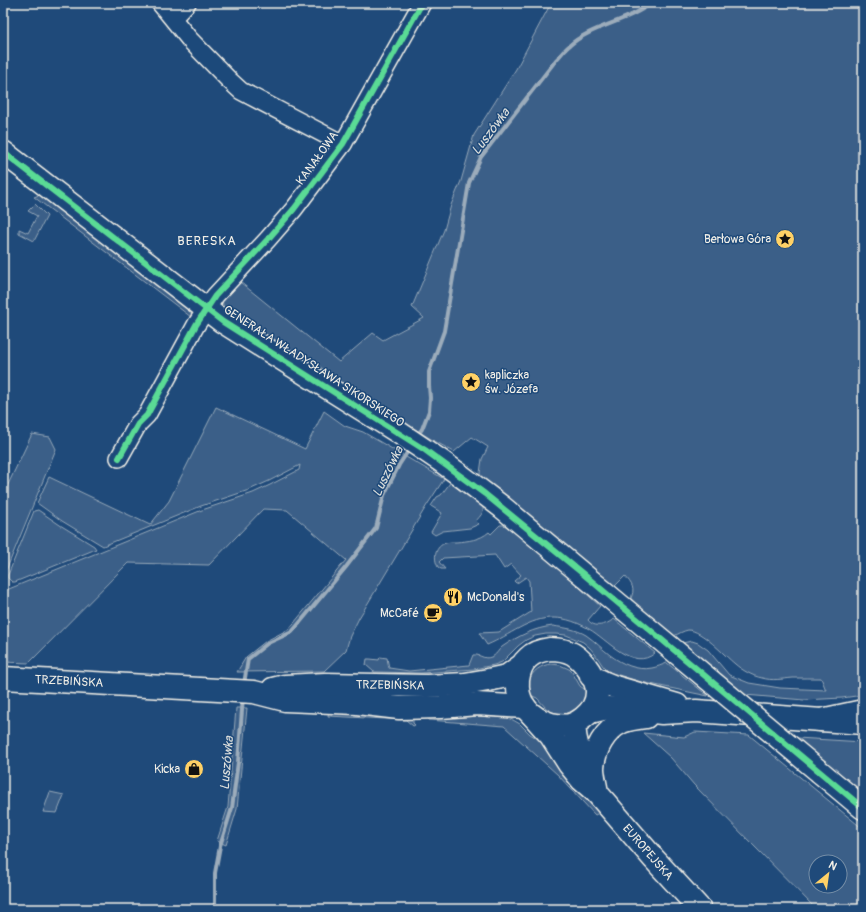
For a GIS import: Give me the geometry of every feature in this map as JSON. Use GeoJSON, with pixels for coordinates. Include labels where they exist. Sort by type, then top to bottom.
{"type":"FeatureCollection","features":[{"type":"Feature","properties":{"kind":"main road","name":"GENERAŁA WŁADYSŁAWA SIKORSKIEGO"},"geometry":{"type":"LineString","coordinates":[[3,152],[232,328],[398,432],[460,475],[502,507],[863,808]]}},
{"type":"Feature","properties":{"kind":"main road"},"geometry":{"type":"LineString","coordinates":[[582,718],[594,706],[597,692],[596,686],[584,663],[566,651],[556,649],[535,653],[524,662],[519,676],[518,690],[521,701],[529,712],[542,721],[557,725],[569,725],[582,718],[608,708],[662,713],[696,711],[863,723]]}},
{"type":"Feature","properties":{"kind":"main road","name":"TRZEBIŃSKA"},"geometry":{"type":"LineString","coordinates":[[254,692],[285,686],[324,684],[427,686],[465,684],[507,676],[522,665]]}},
{"type":"Feature","properties":{"kind":"main road"},"geometry":{"type":"LineString","coordinates":[[591,676],[615,687],[696,711]]}},
{"type":"Feature","properties":{"kind":"main road","name":"TRZEBIŃSKA"},"geometry":{"type":"LineString","coordinates":[[3,678],[254,692],[285,700],[357,703],[399,708],[477,704],[509,706],[529,712]]}},
{"type":"Feature","properties":{"kind":"main road"},"geometry":{"type":"LineString","coordinates":[[821,720],[863,711]]}},
{"type":"Feature","properties":{"kind":"main road","name":"EUROPEJSKA"},"geometry":{"type":"LineString","coordinates":[[529,712],[551,736],[569,764],[582,780],[598,793],[654,859],[700,909]]}},
{"type":"Feature","properties":{"kind":"main road"},"geometry":{"type":"LineString","coordinates":[[598,793],[593,769],[594,761],[602,740],[606,735],[615,726],[621,723],[662,713]]}},
{"type":"Feature","properties":{"kind":"main road","name":"EUROPEJSKA"},"geometry":{"type":"LineString","coordinates":[[582,718],[575,738],[585,769],[598,793]]}},
{"type":"Feature","properties":{"kind":"street"},"geometry":{"type":"LineString","coordinates":[[160,3],[190,40],[241,91],[343,144]]}},
{"type":"Feature","properties":{"kind":"street"},"geometry":{"type":"LineString","coordinates":[[173,18],[187,3]]}},
{"type":"Feature","properties":{"kind":"street","name":"KANAŁOWA"},"geometry":{"type":"LineString","coordinates":[[119,458],[138,424],[147,415],[196,325],[215,296],[268,240],[294,209],[343,144],[422,3]]}},
{"type":"Feature","properties":{"kind":"shaded area"},"geometry":{"type":"Polygon","coordinates":[[[551,3],[863,3],[863,695],[842,698],[804,700],[745,695],[682,643],[692,641],[698,643],[708,650],[729,675],[749,683],[780,688],[826,690],[821,678],[793,678],[777,680],[758,677],[744,671],[706,638],[694,631],[686,630],[674,636],[630,600],[633,590],[630,582],[625,576],[615,586],[481,482],[480,473],[482,459],[488,447],[472,437],[454,452],[336,379],[333,375],[224,309],[222,299],[240,282],[339,362],[373,333],[383,340],[424,318],[412,307],[444,230],[451,205],[461,181],[474,135],[516,69],[551,3]]]}},
{"type":"Feature","properties":{"kind":"shaded area"},"geometry":{"type":"Polygon","coordinates":[[[39,195],[46,196],[191,311],[191,317],[34,197],[39,195]]]}},
{"type":"Feature","properties":{"kind":"shaded area"},"geometry":{"type":"Polygon","coordinates":[[[35,204],[47,216],[34,241],[19,233],[19,229],[28,233],[37,216],[28,211],[35,204]]]}},
{"type":"Feature","properties":{"kind":"shaded area"},"geometry":{"type":"Polygon","coordinates":[[[216,407],[305,449],[324,411],[345,426],[363,432],[444,479],[359,618],[350,636],[346,650],[324,671],[237,672],[246,657],[266,641],[289,629],[346,560],[287,510],[263,509],[209,565],[128,563],[29,663],[3,662],[4,591],[202,510],[253,493],[299,470],[300,465],[249,490],[201,506],[103,546],[62,521],[37,503],[49,477],[150,525],[169,501],[216,407]]]}},
{"type":"Feature","properties":{"kind":"shaded area"},"geometry":{"type":"Polygon","coordinates":[[[32,434],[50,437],[56,449],[3,578],[3,495],[32,434]]]}},
{"type":"Feature","properties":{"kind":"shaded area"},"geometry":{"type":"Polygon","coordinates":[[[450,483],[483,507],[483,511],[476,521],[479,524],[470,528],[443,531],[435,535],[431,532],[442,513],[431,506],[450,483]]]}},
{"type":"Feature","properties":{"kind":"shaded area"},"geometry":{"type":"Polygon","coordinates":[[[38,510],[94,546],[96,549],[12,582],[8,578],[8,575],[34,511],[38,510]]]}},
{"type":"Feature","properties":{"kind":"shaded area"},"geometry":{"type":"Polygon","coordinates":[[[500,525],[510,528],[600,606],[588,620],[591,623],[601,625],[614,619],[655,653],[647,658],[638,659],[629,656],[620,652],[585,627],[559,618],[545,619],[528,624],[487,645],[479,633],[499,632],[531,612],[529,581],[526,577],[516,583],[514,581],[521,575],[511,564],[504,569],[495,555],[443,558],[439,562],[445,569],[438,567],[435,556],[439,547],[448,542],[474,540],[489,532],[491,534],[500,525]]]}},
{"type":"Feature","properties":{"kind":"shaded area"},"geometry":{"type":"Polygon","coordinates":[[[553,626],[582,633],[589,637],[607,653],[635,668],[646,669],[667,663],[708,696],[641,682],[609,672],[590,648],[583,642],[566,635],[556,634],[535,636],[518,646],[502,662],[474,669],[421,673],[374,672],[366,665],[367,659],[379,660],[380,657],[387,658],[389,668],[409,671],[469,665],[473,655],[488,658],[496,654],[502,647],[520,636],[553,626]]]}},
{"type":"Feature","properties":{"kind":"shaded area"},"geometry":{"type":"Polygon","coordinates":[[[551,664],[560,665],[569,669],[580,686],[588,692],[583,705],[570,714],[559,714],[552,712],[537,698],[528,694],[529,681],[532,674],[540,667],[551,664]]]}},
{"type":"Feature","properties":{"kind":"shaded area"},"geometry":{"type":"Polygon","coordinates":[[[236,708],[247,708],[237,809],[226,845],[217,841],[228,807],[236,708]]]}},
{"type":"Feature","properties":{"kind":"shaded area"},"geometry":{"type":"Polygon","coordinates":[[[329,710],[413,715],[413,723],[415,725],[413,726],[406,720],[328,716],[329,710]]]}},
{"type":"Feature","properties":{"kind":"shaded area"},"geometry":{"type":"Polygon","coordinates":[[[478,716],[507,718],[513,720],[520,724],[530,734],[543,742],[565,776],[577,791],[599,813],[595,815],[558,775],[504,726],[429,720],[426,717],[447,718],[478,716]]]}},
{"type":"Feature","properties":{"kind":"shaded area"},"geometry":{"type":"Polygon","coordinates":[[[695,732],[749,735],[863,829],[863,909],[816,909],[694,785],[671,758],[643,733],[684,737],[695,732]]]}},
{"type":"Feature","properties":{"kind":"shaded area"},"geometry":{"type":"Polygon","coordinates":[[[797,738],[863,742],[863,794],[797,738]]]}},
{"type":"Feature","properties":{"kind":"shaded area"},"geometry":{"type":"Polygon","coordinates":[[[50,792],[64,795],[57,813],[43,812],[50,792]]]}},
{"type":"Feature","properties":{"kind":"waterway","name":"Luszówka"},"geometry":{"type":"LineString","coordinates":[[416,437],[422,429],[429,411],[429,372],[444,331],[469,183],[481,157],[556,60],[567,48],[587,34],[631,15],[651,3]]}},
{"type":"Feature","properties":{"kind":"waterway","name":"Luszówka"},"geometry":{"type":"LineString","coordinates":[[244,684],[248,659],[268,643],[292,632],[376,528],[384,495],[399,465],[410,448]]}},
{"type":"Feature","properties":{"kind":"waterway","name":"Luszówka"},"geometry":{"type":"LineString","coordinates":[[217,909],[215,903],[215,873],[220,846],[232,808],[238,762],[243,697]]}},
{"type":"Feature","properties":{"kind":"cycle path"},"geometry":{"type":"LineString","coordinates":[[119,458],[138,424],[147,415],[196,325],[215,296],[294,209],[343,144],[422,3]]}},
{"type":"Feature","properties":{"kind":"cycle path"},"geometry":{"type":"LineString","coordinates":[[3,152],[223,322],[425,450],[485,494],[582,573],[863,808]]}},
{"type":"Feature","properties":{"kind":"place","name":"Berłowa Góra"},"geometry":{"type":"Point","coordinates":[785,239]}},
{"type":"Feature","properties":{"kind":"place","name":"kapliczka św. Józefa"},"geometry":{"type":"Point","coordinates":[471,382]}},
{"type":"Feature","properties":{"kind":"place","name":"McDonald's"},"geometry":{"type":"Point","coordinates":[453,597]}},
{"type":"Feature","properties":{"kind":"place","name":"McCafé"},"geometry":{"type":"Point","coordinates":[433,613]}},
{"type":"Feature","properties":{"kind":"place","name":"Kicka"},"geometry":{"type":"Point","coordinates":[194,769]}},
{"type":"Feature","properties":{"kind":"district","name":"BERESKA"},"geometry":{"type":"Point","coordinates":[207,240]}}]}
